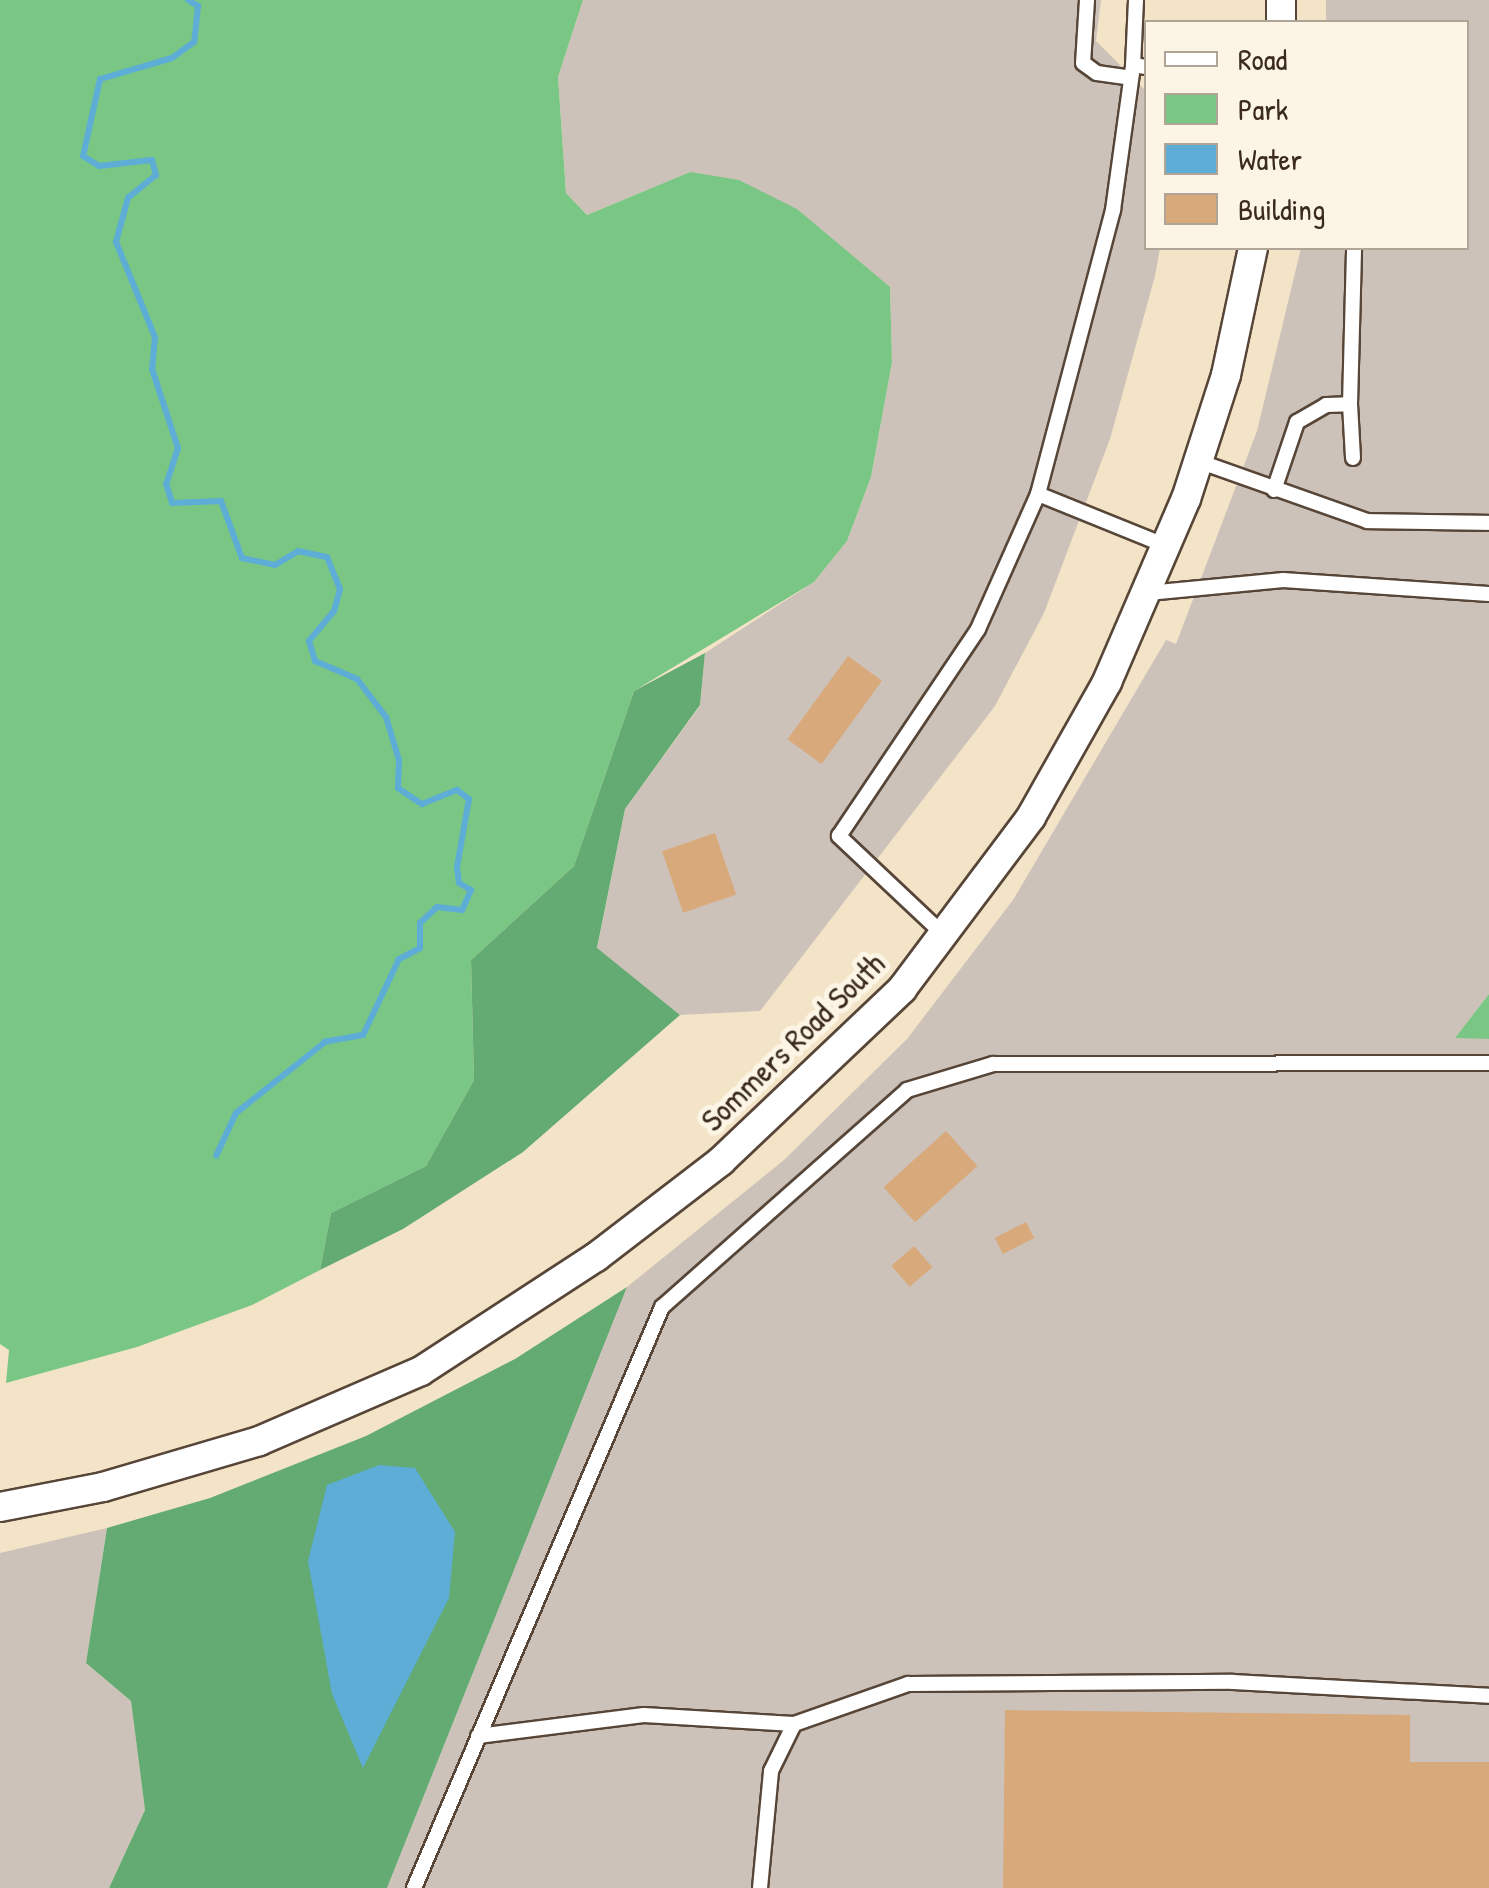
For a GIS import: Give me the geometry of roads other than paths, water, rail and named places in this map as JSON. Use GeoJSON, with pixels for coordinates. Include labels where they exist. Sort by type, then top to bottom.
{"type":"FeatureCollection","features":[{"type":"Feature","properties":{"kind":"street","name":"Sommers Road South"},"geometry":{"type":"LineString","coordinates":[[0,1507],[102,1487],[258,1441],[421,1370],[596,1257],[721,1160],[902,989],[946,936],[1060,769],[1148,594],[1226,375],[1253,250]]}},
{"type":"Feature","properties":{"kind":"lane"},"geometry":{"type":"LineString","coordinates":[[1087,0],[1083,63],[1097,73],[1137,70]]}},
{"type":"Feature","properties":{"kind":"lane"},"geometry":{"type":"LineString","coordinates":[[946,936],[839,836],[978,628],[1038,494],[1113,210],[1137,70],[1136,0]]}},
{"type":"Feature","properties":{"kind":"lane"},"geometry":{"type":"LineString","coordinates":[[1353,458],[1350,404],[1354,250]]}},
{"type":"Feature","properties":{"kind":"lane"},"geometry":{"type":"LineString","coordinates":[[1274,490],[1297,422],[1326,405],[1350,404]]}},
{"type":"Feature","properties":{"kind":"lane"},"geometry":{"type":"LineString","coordinates":[[1198,461],[1367,521],[1489,523]]}},
{"type":"Feature","properties":{"kind":"lane"},"geometry":{"type":"LineString","coordinates":[[1038,494],[1168,546]]}},
{"type":"Feature","properties":{"kind":"lane"},"geometry":{"type":"LineString","coordinates":[[1148,594],[1283,580],[1489,594]]}},
{"type":"Feature","properties":{"kind":"lane"},"geometry":{"type":"LineString","coordinates":[[414,1888],[662,1307],[907,1090],[993,1064],[1489,1063]]}},
{"type":"Feature","properties":{"kind":"lane"},"geometry":{"type":"LineString","coordinates":[[478,1736],[644,1715],[794,1724],[908,1684],[1233,1682],[1489,1696]]}},
{"type":"Feature","properties":{"kind":"lane"},"geometry":{"type":"LineString","coordinates":[[760,1888],[771,1771],[794,1724]]}},
{"type":"Feature","properties":{"kind":"water"},"geometry":{"type":"Polygon","coordinates":[[[379,1465],[415,1468],[455,1532],[449,1598],[363,1768],[332,1694],[308,1561],[327,1485],[379,1465]]]}},
{"type":"Feature","properties":{"kind":"waterway"},"geometry":{"type":"LineString","coordinates":[[188,0],[198,6],[194,42],[172,58],[100,79],[83,156],[99,166],[152,160],[156,175],[128,198],[116,242],[155,337],[152,369],[178,448],[166,484],[172,503],[221,501],[242,558],[275,565],[298,551],[327,557],[340,589],[334,611],[309,641],[315,661],[357,679],[386,717],[399,760],[398,788],[422,804],[457,790],[469,799],[457,867],[459,883],[471,890],[462,910],[437,907],[420,923],[420,948],[399,959],[363,1035],[325,1042],[236,1113],[216,1156]]}}]}
